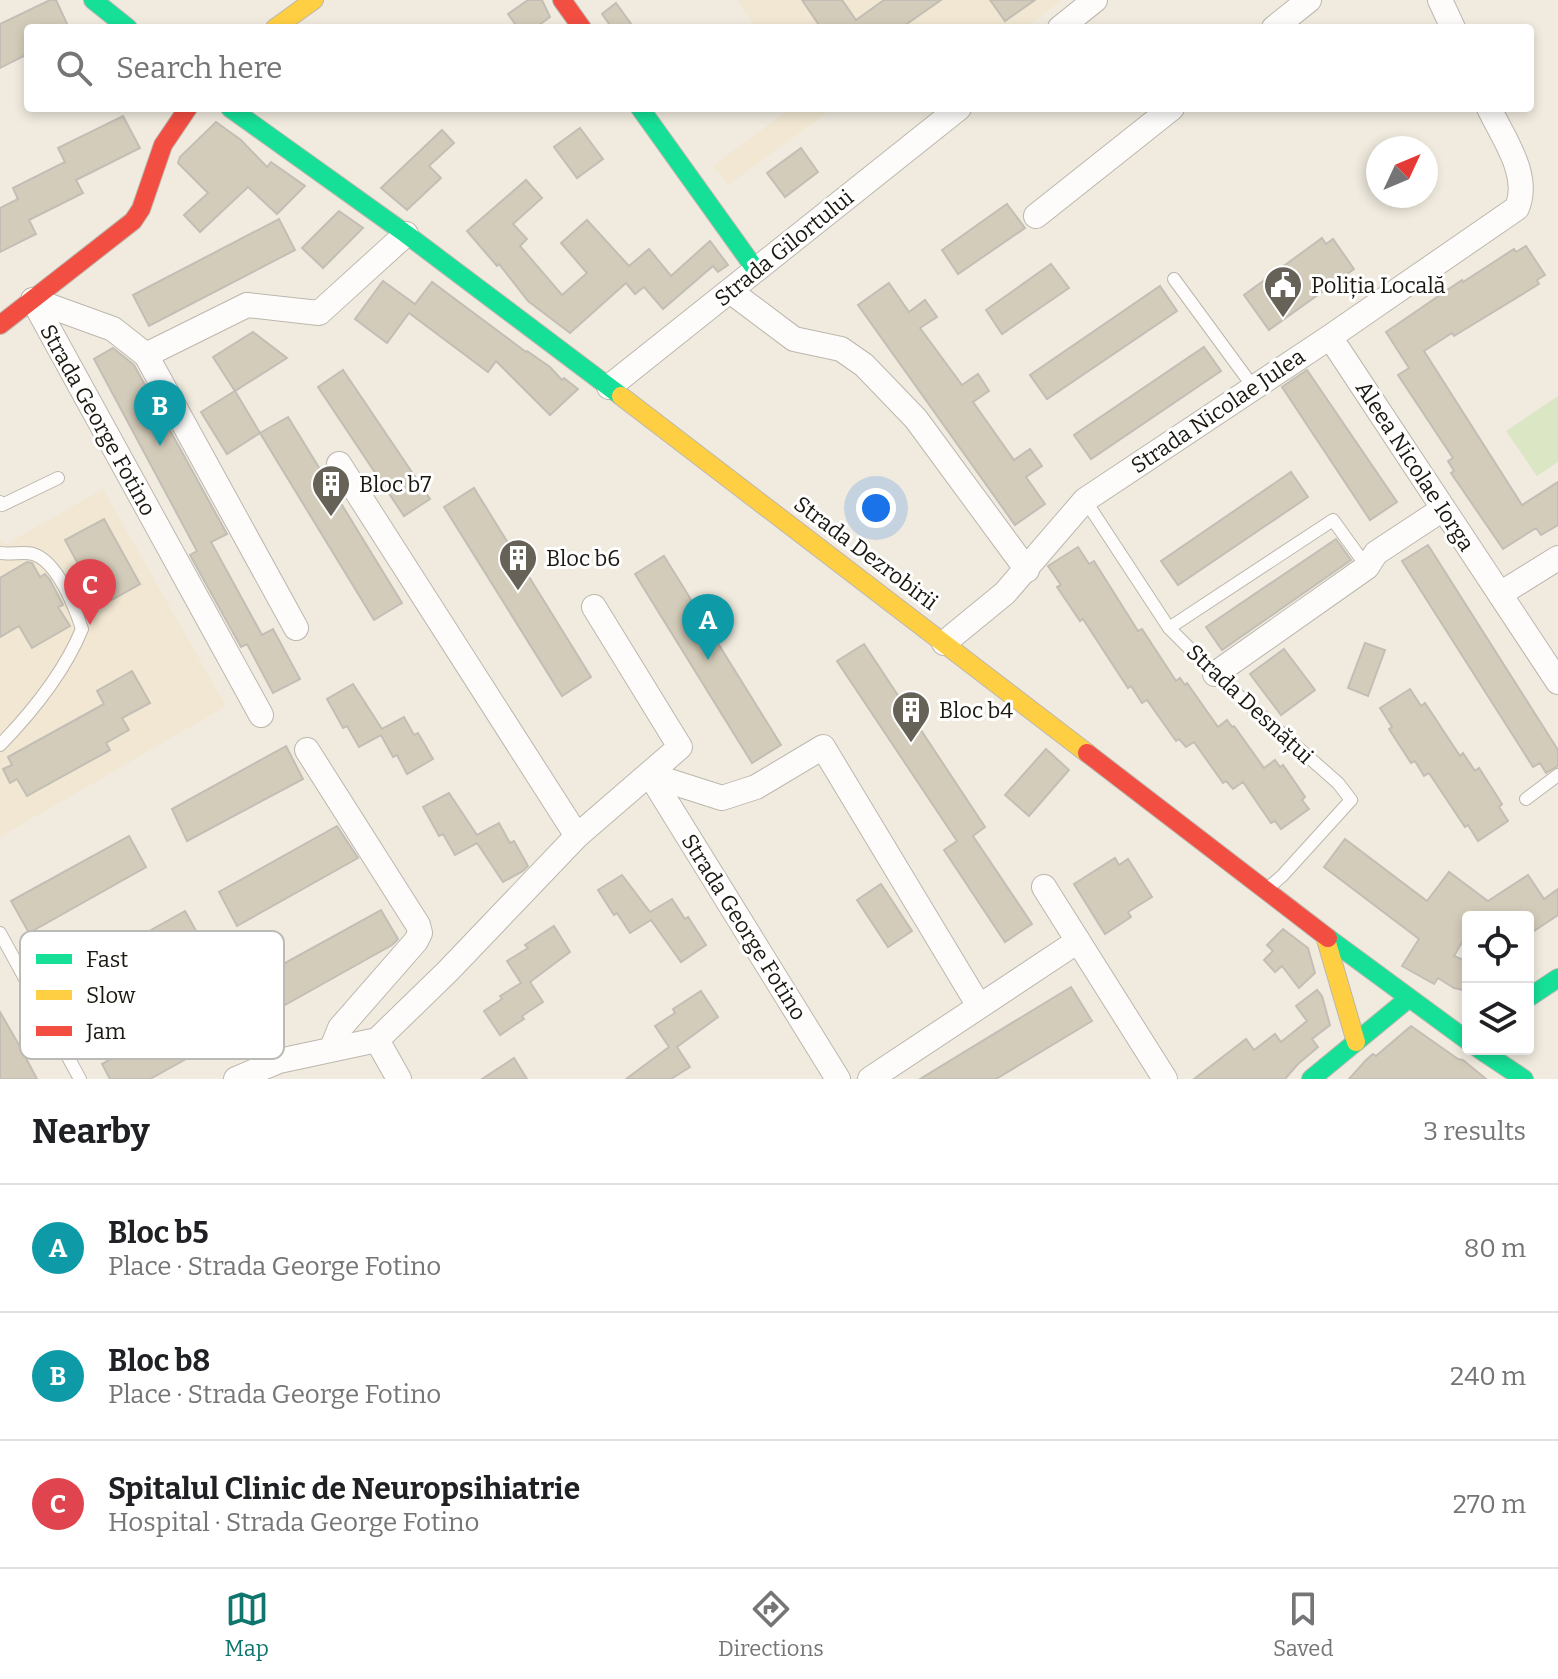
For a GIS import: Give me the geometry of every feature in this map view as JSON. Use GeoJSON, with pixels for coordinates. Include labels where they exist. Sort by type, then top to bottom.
{"type":"FeatureCollection","features":[{"type":"Feature","properties":{"kind":"street"},"geometry":{"type":"LineString","coordinates":[[93,0],[123,24]]}},
{"type":"Feature","properties":{"kind":"street"},"geometry":{"type":"LineString","coordinates":[[281,24],[314,0]]}},
{"type":"Feature","properties":{"kind":"street"},"geometry":{"type":"LineString","coordinates":[[562,0],[579,24]]}},
{"type":"Feature","properties":{"kind":"street"},"geometry":{"type":"LineString","coordinates":[[1065,24],[1095,0]]}},
{"type":"Feature","properties":{"kind":"street"},"geometry":{"type":"LineString","coordinates":[[1279,24],[1309,0]]}},
{"type":"Feature","properties":{"kind":"street"},"geometry":{"type":"LineString","coordinates":[[1440,0],[1451,24]]}},
{"type":"Feature","properties":{"kind":"street"},"geometry":{"type":"LineString","coordinates":[[0,325],[133,221],[141,209],[163,145],[185,112]]}},
{"type":"Feature","properties":{"kind":"street","name":"Strada Dezrobirii"},"geometry":{"type":"LineString","coordinates":[[236,112],[406,234],[609,387],[1325,936],[1462,1036]]}},
{"type":"Feature","properties":{"kind":"street"},"geometry":{"type":"LineString","coordinates":[[643,112],[756,270]]}},
{"type":"Feature","properties":{"kind":"street","name":"Strada Gilortului"},"geometry":{"type":"LineString","coordinates":[[609,387],[954,112]]}},
{"type":"Feature","properties":{"kind":"street"},"geometry":{"type":"LineString","coordinates":[[1036,216],[1167,112]]}},
{"type":"Feature","properties":{"kind":"street","name":"Strada Nicolae Julea"},"geometry":{"type":"LineString","coordinates":[[944,643],[1005,593],[1085,500],[1517,208],[1523,194],[1520,175],[1491,112]]}},
{"type":"Feature","properties":{"kind":"street"},"geometry":{"type":"LineString","coordinates":[[146,355],[247,305],[319,313],[406,234]]}},
{"type":"Feature","properties":{"kind":"street"},"geometry":{"type":"LineString","coordinates":[[730,291],[794,339],[841,349],[891,390],[916,419],[1027,570]]}},
{"type":"Feature","properties":{"kind":"street","name":"Strada George Fotino"},"geometry":{"type":"LineString","coordinates":[[33,300],[113,329],[146,355],[296,628]]}},
{"type":"Feature","properties":{"kind":"street","name":"Strada George Fotino"},"geometry":{"type":"LineString","coordinates":[[33,300],[261,715]]}},
{"type":"Feature","properties":{"kind":"street","name":"Aleea Nicolae Iorga"},"geometry":{"type":"LineString","coordinates":[[1330,337],[1558,682]]}},
{"type":"Feature","properties":{"kind":"street"},"geometry":{"type":"LineString","coordinates":[[339,464],[577,836]]}},
{"type":"Feature","properties":{"kind":"street"},"geometry":{"type":"LineString","coordinates":[[1215,674],[1367,567],[1376,553],[1443,509]]}},
{"type":"Feature","properties":{"kind":"street"},"geometry":{"type":"LineString","coordinates":[[1500,594],[1558,558]]}},
{"type":"Feature","properties":{"kind":"street"},"geometry":{"type":"LineString","coordinates":[[236,1079],[279,1061],[377,1040],[577,836],[680,747],[594,607]]}},
{"type":"Feature","properties":{"kind":"street"},"geometry":{"type":"LineString","coordinates":[[650,775],[722,798],[756,787],[823,747],[979,1006]]}},
{"type":"Feature","properties":{"kind":"street"},"geometry":{"type":"LineString","coordinates":[[307,750],[387,873],[420,933],[340,1028],[332,1048]]}},
{"type":"Feature","properties":{"kind":"street","name":"Strada George Fotino"},"geometry":{"type":"LineString","coordinates":[[650,775],[838,1079]]}},
{"type":"Feature","properties":{"kind":"street"},"geometry":{"type":"LineString","coordinates":[[1044,887],[1165,1079]]}},
{"type":"Feature","properties":{"kind":"street"},"geometry":{"type":"LineString","coordinates":[[1325,936],[1356,1042]]}},
{"type":"Feature","properties":{"kind":"street"},"geometry":{"type":"LineString","coordinates":[[870,1079],[1078,941]]}},
{"type":"Feature","properties":{"kind":"street"},"geometry":{"type":"LineString","coordinates":[[1534,994],[1558,978]]}},
{"type":"Feature","properties":{"kind":"street"},"geometry":{"type":"LineString","coordinates":[[1311,1079],[1408,999]]}},
{"type":"Feature","properties":{"kind":"street"},"geometry":{"type":"LineString","coordinates":[[377,1040],[399,1079]]}},
{"type":"Feature","properties":{"kind":"street","name":"Strada Dezrobirii"},"geometry":{"type":"LineString","coordinates":[[1495,1055],[1533,1075]]}},
{"type":"Feature","properties":{"kind":"street"},"geometry":{"type":"LineString","coordinates":[[1522,1056],[1533,1075]]}},
{"type":"Feature","properties":{"kind":"lane"},"geometry":{"type":"LineString","coordinates":[[1174,279],[1254,388]]}},
{"type":"Feature","properties":{"kind":"lane"},"geometry":{"type":"LineString","coordinates":[[0,502],[2,505],[58,478]]}},
{"type":"Feature","properties":{"kind":"lane","name":"Strada Desnățui"},"geometry":{"type":"LineString","coordinates":[[1085,500],[1169,628],[1215,674],[1338,783],[1351,800],[1282,876],[1265,890]]}},
{"type":"Feature","properties":{"kind":"lane"},"geometry":{"type":"LineString","coordinates":[[1169,628],[1333,520],[1367,567]]}},
{"type":"Feature","properties":{"kind":"lane"},"geometry":{"type":"LineString","coordinates":[[0,553],[33,554],[53,568],[75,606],[82,629],[71,658],[0,745]]}},
{"type":"Feature","properties":{"kind":"lane"},"geometry":{"type":"LineString","coordinates":[[1526,799],[1558,775]]}},
{"type":"Feature","properties":{"kind":"lane"},"geometry":{"type":"LineString","coordinates":[[0,933],[20,970]]}},
{"type":"Feature","properties":{"kind":"lane"},"geometry":{"type":"LineString","coordinates":[[69,1059],[80,1079]]}},
{"type":"Feature","properties":{"kind":"shaded area"},"geometry":{"type":"Polygon","coordinates":[[[737,0],[1061,0],[1031,24],[753,24],[737,0]]]}},
{"type":"Feature","properties":{"kind":"shaded area"},"geometry":{"type":"Polygon","coordinates":[[[786,112],[828,112],[728,185],[713,166],[786,112]]]}},
{"type":"Feature","properties":{"kind":"shaded area"},"geometry":{"type":"Polygon","coordinates":[[[103,489],[226,706],[0,837],[0,539],[5,545],[103,489]]]}},
{"type":"Feature","properties":{"kind":"green space"},"geometry":{"type":"Polygon","coordinates":[[[1558,396],[1558,462],[1537,476],[1506,431],[1558,396]]]}},
{"type":"Feature","properties":{"kind":"building"},"geometry":{"type":"Polygon","coordinates":[[[56,0],[67,24],[24,24],[24,56],[0,68],[0,24],[56,0]]]}},
{"type":"Feature","properties":{"kind":"building"},"geometry":{"type":"Polygon","coordinates":[[[528,0],[542,0],[550,17],[540,24],[515,24],[508,14],[528,0]]]}},
{"type":"Feature","properties":{"kind":"building"},"geometry":{"type":"Polygon","coordinates":[[[802,0],[842,0],[856,20],[884,0],[941,0],[907,24],[818,24],[802,0]]]}},
{"type":"Feature","properties":{"kind":"building"},"geometry":{"type":"Polygon","coordinates":[[[990,0],[1035,0],[1005,21],[990,0]]]}},
{"type":"Feature","properties":{"kind":"building"},"geometry":{"type":"Polygon","coordinates":[[[616,3],[631,24],[609,24],[602,14],[616,3]]]}},
{"type":"Feature","properties":{"kind":"building"},"geometry":{"type":"Polygon","coordinates":[[[123,116],[140,148],[76,180],[83,193],[29,220],[36,234],[0,252],[0,208],[18,199],[13,188],[65,162],[58,148],[123,116]]]}},
{"type":"Feature","properties":{"kind":"building"},"geometry":{"type":"Polygon","coordinates":[[[216,122],[241,140],[267,167],[271,162],[305,186],[277,214],[248,187],[200,232],[184,215],[208,193],[178,163],[180,157],[216,122]]]}},
{"type":"Feature","properties":{"kind":"building"},"geometry":{"type":"Polygon","coordinates":[[[580,128],[603,159],[577,178],[554,147],[580,128]]]}},
{"type":"Feature","properties":{"kind":"building"},"geometry":{"type":"Polygon","coordinates":[[[442,130],[454,143],[429,166],[441,178],[407,210],[381,188],[442,130]]]}},
{"type":"Feature","properties":{"kind":"building"},"geometry":{"type":"Polygon","coordinates":[[[801,148],[818,172],[785,197],[767,173],[801,148]]]}},
{"type":"Feature","properties":{"kind":"building"},"geometry":{"type":"Polygon","coordinates":[[[526,180],[542,198],[513,224],[527,239],[520,246],[562,295],[587,273],[561,243],[587,220],[629,266],[649,249],[671,276],[710,241],[728,265],[718,272],[713,266],[663,309],[644,287],[635,294],[626,283],[570,333],[528,301],[499,264],[497,266],[467,231],[526,180]]]}},
{"type":"Feature","properties":{"kind":"building"},"geometry":{"type":"Polygon","coordinates":[[[1007,204],[1025,228],[958,274],[942,250],[1007,204]]]}},
{"type":"Feature","properties":{"kind":"building"},"geometry":{"type":"Polygon","coordinates":[[[339,211],[363,228],[323,268],[302,248],[339,211]]]}},
{"type":"Feature","properties":{"kind":"building"},"geometry":{"type":"Polygon","coordinates":[[[279,219],[295,250],[149,326],[133,295],[279,219]]]}},
{"type":"Feature","properties":{"kind":"building"},"geometry":{"type":"Polygon","coordinates":[[[1322,238],[1326,244],[1333,239],[1354,269],[1269,330],[1244,295],[1322,238]]]}},
{"type":"Feature","properties":{"kind":"building"},"geometry":{"type":"Polygon","coordinates":[[[1526,246],[1545,275],[1537,280],[1539,284],[1424,351],[1522,505],[1558,482],[1558,525],[1541,535],[1536,528],[1503,549],[1451,473],[1454,471],[1448,461],[1453,458],[1398,375],[1409,368],[1386,332],[1462,280],[1514,249],[1516,252],[1526,246]]]}},
{"type":"Feature","properties":{"kind":"building"},"geometry":{"type":"Polygon","coordinates":[[[1051,264],[1069,288],[1002,334],[986,310],[1051,264]]]}},
{"type":"Feature","properties":{"kind":"building"},"geometry":{"type":"Polygon","coordinates":[[[383,281],[415,304],[432,282],[578,389],[550,415],[496,361],[488,372],[409,313],[387,343],[355,319],[383,281]]]}},
{"type":"Feature","properties":{"kind":"building"},"geometry":{"type":"Polygon","coordinates":[[[889,283],[909,312],[925,300],[937,317],[920,328],[962,385],[978,374],[989,391],[973,402],[1014,460],[1030,449],[1042,466],[1026,477],[1045,504],[1015,525],[858,305],[889,283]]]}},
{"type":"Feature","properties":{"kind":"building"},"geometry":{"type":"Polygon","coordinates":[[[1160,286],[1177,311],[1047,399],[1030,375],[1160,286]]]}},
{"type":"Feature","properties":{"kind":"building"},"geometry":{"type":"Polygon","coordinates":[[[253,332],[287,358],[235,391],[213,357],[253,332]]]}},
{"type":"Feature","properties":{"kind":"building"},"geometry":{"type":"Polygon","coordinates":[[[1204,347],[1221,371],[1091,459],[1074,435],[1204,347]]]}},
{"type":"Feature","properties":{"kind":"building"},"geometry":{"type":"Polygon","coordinates":[[[113,348],[134,365],[227,534],[211,542],[262,635],[273,629],[300,679],[273,693],[247,644],[241,647],[190,555],[197,551],[94,359],[113,348]]]}},
{"type":"Feature","properties":{"kind":"building"},"geometry":{"type":"Polygon","coordinates":[[[343,370],[430,499],[404,516],[318,387],[343,370]]]}},
{"type":"Feature","properties":{"kind":"building"},"geometry":{"type":"Polygon","coordinates":[[[1307,370],[1397,502],[1370,520],[1282,387],[1307,370]]]}},
{"type":"Feature","properties":{"kind":"building"},"geometry":{"type":"Polygon","coordinates":[[[235,391],[260,433],[227,454],[201,412],[235,391]]]}},
{"type":"Feature","properties":{"kind":"building","name":"Bloc b7"},"geometry":{"type":"Polygon","coordinates":[[[288,417],[402,603],[374,620],[260,433],[288,417]]]}},
{"type":"Feature","properties":{"kind":"building"},"geometry":{"type":"Polygon","coordinates":[[[1291,472],[1308,497],[1178,585],[1161,561],[1291,472]]]}},
{"type":"Feature","properties":{"kind":"building","name":"Bloc b6"},"geometry":{"type":"Polygon","coordinates":[[[474,488],[591,677],[562,696],[444,507],[474,488]]]}},
{"type":"Feature","properties":{"kind":"building"},"geometry":{"type":"Polygon","coordinates":[[[104,519],[140,584],[101,606],[65,540],[104,519]]]}},
{"type":"Feature","properties":{"kind":"building"},"geometry":{"type":"Polygon","coordinates":[[[1336,539],[1351,560],[1222,650],[1206,627],[1336,539]]]}},
{"type":"Feature","properties":{"kind":"building"},"geometry":{"type":"Polygon","coordinates":[[[1428,545],[1558,750],[1558,766],[1546,773],[1540,763],[1533,767],[1402,561],[1428,545]]]}},
{"type":"Feature","properties":{"kind":"building"},"geometry":{"type":"Polygon","coordinates":[[[1078,547],[1089,564],[1094,561],[1138,631],[1142,629],[1176,681],[1180,678],[1185,685],[1187,683],[1218,727],[1227,720],[1234,726],[1264,768],[1275,760],[1280,767],[1283,765],[1305,797],[1302,800],[1309,809],[1281,829],[1275,821],[1271,823],[1243,782],[1233,789],[1226,781],[1223,783],[1194,742],[1186,747],[1179,739],[1176,741],[1147,700],[1142,703],[1131,686],[1128,688],[1083,619],[1080,621],[1057,587],[1061,585],[1048,566],[1078,547]]]}},
{"type":"Feature","properties":{"kind":"building"},"geometry":{"type":"Polygon","coordinates":[[[664,556],[781,745],[752,763],[635,574],[664,556]]]}},
{"type":"Feature","properties":{"kind":"building"},"geometry":{"type":"Polygon","coordinates":[[[27,562],[32,563],[40,577],[45,574],[50,580],[63,605],[58,607],[70,626],[32,648],[19,626],[0,637],[0,578],[27,562]]]}},
{"type":"Feature","properties":{"kind":"building"},"geometry":{"type":"Polygon","coordinates":[[[1365,643],[1385,650],[1368,696],[1348,688],[1365,643]]]}},
{"type":"Feature","properties":{"kind":"building","name":"Bloc b4"},"geometry":{"type":"Polygon","coordinates":[[[864,644],[985,827],[973,836],[1032,924],[1005,942],[944,850],[957,841],[837,661],[864,644]]]}},
{"type":"Feature","properties":{"kind":"building"},"geometry":{"type":"Polygon","coordinates":[[[1284,649],[1315,690],[1281,715],[1250,674],[1284,649]]]}},
{"type":"Feature","properties":{"kind":"building"},"geometry":{"type":"Polygon","coordinates":[[[132,671],[150,703],[122,718],[129,730],[106,743],[110,750],[27,796],[17,779],[10,783],[3,769],[12,765],[8,757],[104,704],[97,691],[132,671]]]}},
{"type":"Feature","properties":{"kind":"building"},"geometry":{"type":"Polygon","coordinates":[[[353,684],[382,729],[404,717],[414,735],[418,733],[433,759],[407,774],[381,735],[359,747],[347,726],[343,728],[327,699],[353,684]]]}},
{"type":"Feature","properties":{"kind":"building"},"geometry":{"type":"Polygon","coordinates":[[[1410,689],[1421,706],[1425,703],[1460,756],[1463,753],[1475,771],[1479,768],[1502,804],[1499,807],[1508,821],[1478,841],[1429,773],[1424,776],[1415,761],[1411,763],[1389,729],[1392,727],[1380,708],[1410,689]]]}},
{"type":"Feature","properties":{"kind":"building"},"geometry":{"type":"Polygon","coordinates":[[[286,746],[303,779],[187,841],[172,809],[286,746]]]}},
{"type":"Feature","properties":{"kind":"building"},"geometry":{"type":"Polygon","coordinates":[[[1046,749],[1069,770],[1029,816],[1005,795],[1046,749]]]}},
{"type":"Feature","properties":{"kind":"building"},"geometry":{"type":"Polygon","coordinates":[[[449,793],[477,835],[499,823],[528,866],[503,882],[477,843],[455,855],[443,834],[439,836],[423,807],[449,793]]]}},
{"type":"Feature","properties":{"kind":"building"},"geometry":{"type":"Polygon","coordinates":[[[337,826],[358,858],[237,926],[219,892],[337,826]]]}},
{"type":"Feature","properties":{"kind":"building"},"geometry":{"type":"Polygon","coordinates":[[[129,836],[146,867],[33,931],[28,931],[11,901],[129,836]]]}},
{"type":"Feature","properties":{"kind":"building"},"geometry":{"type":"Polygon","coordinates":[[[1345,839],[1427,901],[1449,872],[1488,901],[1528,875],[1544,899],[1558,889],[1558,915],[1534,931],[1534,911],[1462,911],[1462,942],[1454,956],[1462,959],[1462,990],[1438,978],[1434,984],[1402,966],[1419,939],[1324,867],[1345,839]]]}},
{"type":"Feature","properties":{"kind":"building"},"geometry":{"type":"Polygon","coordinates":[[[1115,858],[1119,865],[1128,859],[1152,897],[1128,912],[1131,917],[1105,934],[1074,884],[1115,858]]]}},
{"type":"Feature","properties":{"kind":"building"},"geometry":{"type":"Polygon","coordinates":[[[622,875],[650,912],[672,899],[706,945],[681,962],[651,920],[630,933],[598,890],[622,875]]]}},
{"type":"Feature","properties":{"kind":"building"},"geometry":{"type":"Polygon","coordinates":[[[881,884],[912,931],[888,947],[857,900],[881,884]]]}},
{"type":"Feature","properties":{"kind":"building"},"geometry":{"type":"Polygon","coordinates":[[[381,910],[398,939],[285,1005],[284,964],[381,910]]]}},
{"type":"Feature","properties":{"kind":"building"},"geometry":{"type":"Polygon","coordinates":[[[185,911],[196,931],[149,931],[185,911]]]}},
{"type":"Feature","properties":{"kind":"building"},"geometry":{"type":"Polygon","coordinates":[[[554,926],[570,952],[530,982],[543,1002],[500,1035],[484,1011],[521,983],[507,961],[554,926]]]}},
{"type":"Feature","properties":{"kind":"building"},"geometry":{"type":"Polygon","coordinates":[[[1283,929],[1308,948],[1315,973],[1299,988],[1282,966],[1275,972],[1264,960],[1273,951],[1267,945],[1283,929]]]}},
{"type":"Feature","properties":{"kind":"building"},"geometry":{"type":"Polygon","coordinates":[[[1071,987],[1092,1021],[996,1079],[920,1079],[1071,987]]]}},
{"type":"Feature","properties":{"kind":"building"},"geometry":{"type":"Polygon","coordinates":[[[1317,990],[1322,996],[1330,1025],[1312,1039],[1318,1047],[1285,1079],[1194,1079],[1246,1039],[1254,1050],[1275,1034],[1281,1042],[1307,1021],[1296,1006],[1317,990]]]}},
{"type":"Feature","properties":{"kind":"building"},"geometry":{"type":"Polygon","coordinates":[[[701,991],[718,1017],[677,1047],[690,1067],[671,1079],[626,1079],[669,1047],[655,1026],[675,1013],[673,1009],[701,991]]]}},
{"type":"Feature","properties":{"kind":"building"},"geometry":{"type":"Polygon","coordinates":[[[0,1012],[20,1047],[20,1059],[26,1059],[37,1079],[0,1079],[0,1012]]]}},
{"type":"Feature","properties":{"kind":"building"},"geometry":{"type":"Polygon","coordinates":[[[1411,1026],[1486,1079],[1349,1079],[1373,1054],[1376,1056],[1411,1026]]]}},
{"type":"Feature","properties":{"kind":"building"},"geometry":{"type":"Polygon","coordinates":[[[514,1058],[527,1079],[482,1079],[514,1058]]]}},
{"type":"Feature","properties":{"kind":"building"},"geometry":{"type":"Polygon","coordinates":[[[111,1059],[186,1059],[150,1079],[110,1079],[102,1064],[111,1059]]]}},
{"type":"Feature","properties":{"kind":"traffic: fast"},"geometry":{"type":"LineString","coordinates":[[93,0],[123,24]]}},
{"type":"Feature","properties":{"kind":"traffic: fast"},"geometry":{"type":"LineString","coordinates":[[236,112],[406,234],[621,396]]}},
{"type":"Feature","properties":{"kind":"traffic: fast"},"geometry":{"type":"LineString","coordinates":[[643,112],[756,270]]}},
{"type":"Feature","properties":{"kind":"traffic: fast"},"geometry":{"type":"LineString","coordinates":[[1328,938],[1462,1037]]}},
{"type":"Feature","properties":{"kind":"traffic: fast"},"geometry":{"type":"LineString","coordinates":[[1534,994],[1558,978]]}},
{"type":"Feature","properties":{"kind":"traffic: fast"},"geometry":{"type":"LineString","coordinates":[[1311,1079],[1408,999]]}},
{"type":"Feature","properties":{"kind":"traffic: fast"},"geometry":{"type":"LineString","coordinates":[[1488,1055],[1524,1079]]}},
{"type":"Feature","properties":{"kind":"traffic: slow"},"geometry":{"type":"LineString","coordinates":[[281,24],[314,0]]}},
{"type":"Feature","properties":{"kind":"traffic: slow"},"geometry":{"type":"LineString","coordinates":[[621,396],[1087,753]]}},
{"type":"Feature","properties":{"kind":"traffic: slow"},"geometry":{"type":"LineString","coordinates":[[1325,936],[1356,1042]]}},
{"type":"Feature","properties":{"kind":"traffic: jam"},"geometry":{"type":"LineString","coordinates":[[562,0],[579,24]]}},
{"type":"Feature","properties":{"kind":"traffic: jam"},"geometry":{"type":"LineString","coordinates":[[0,325],[133,221],[141,209],[163,145],[185,112]]}},
{"type":"Feature","properties":{"kind":"traffic: jam"},"geometry":{"type":"LineString","coordinates":[[1087,753],[1328,938]]}},
{"type":"Feature","properties":{"kind":"place","name":"Poliția Locală"},"geometry":{"type":"Point","coordinates":[1283,319]}},
{"type":"Feature","properties":{"kind":"place","name":"Bloc b8"},"geometry":{"type":"Point","coordinates":[160,446]}},
{"type":"Feature","properties":{"kind":"place","name":"Bloc b7"},"geometry":{"type":"Point","coordinates":[331,518]}},
{"type":"Feature","properties":{"kind":"place","name":"Bloc b6"},"geometry":{"type":"Point","coordinates":[518,592]}},
{"type":"Feature","properties":{"kind":"place","name":"Spitalul Clinic de Neuropsihiatrie"},"geometry":{"type":"Point","coordinates":[90,625]}},
{"type":"Feature","properties":{"kind":"place","name":"Bloc b5"},"geometry":{"type":"Point","coordinates":[708,660]}},
{"type":"Feature","properties":{"kind":"place","name":"Bloc b4"},"geometry":{"type":"Point","coordinates":[911,744]}}]}
